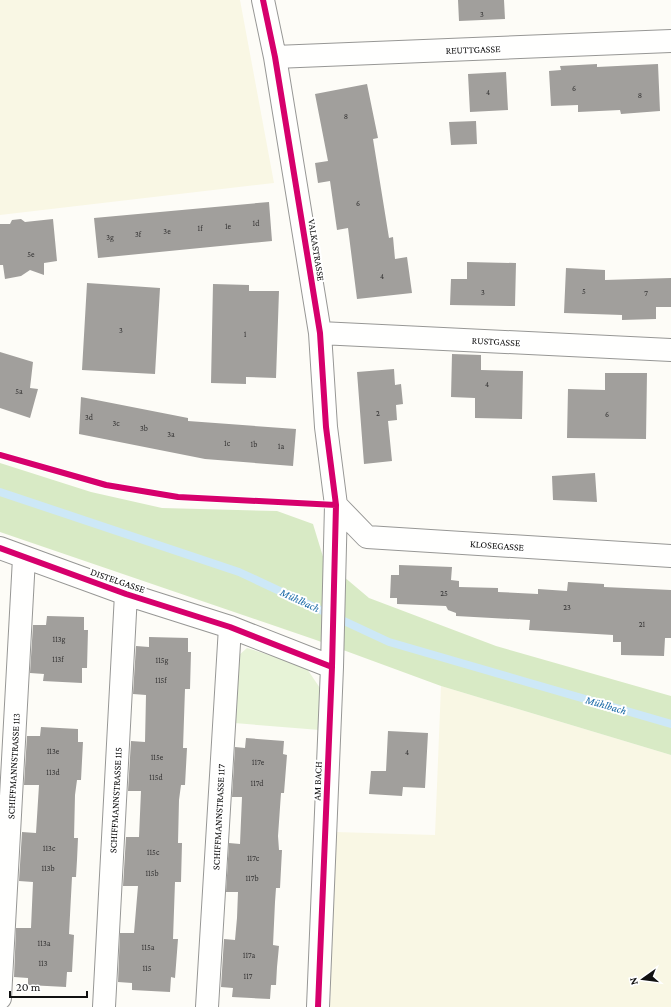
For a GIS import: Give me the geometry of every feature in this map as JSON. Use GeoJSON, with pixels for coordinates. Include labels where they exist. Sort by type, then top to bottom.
{"type":"FeatureCollection","features":[{"type":"Feature","properties":{"kind":"street","name":"VALKASTRASSE"},"geometry":{"type":"LineString","coordinates":[[263,0],[275,57],[320,333],[326,427],[336,505],[334,598]]}},
{"type":"Feature","properties":{"kind":"street","name":"REUTTGASSE"},"geometry":{"type":"LineString","coordinates":[[275,57],[671,41]]}},
{"type":"Feature","properties":{"kind":"street","name":"RUSTGASSE"},"geometry":{"type":"LineString","coordinates":[[320,333],[671,350]]}},
{"type":"Feature","properties":{"kind":"street","name":"KLOSEGASSE"},"geometry":{"type":"LineString","coordinates":[[336,505],[367,537],[671,556]]}},
{"type":"Feature","properties":{"kind":"street","name":"DISTELGASSE"},"geometry":{"type":"LineString","coordinates":[[0,548],[126,594],[230,627]]}},
{"type":"Feature","properties":{"kind":"street","name":"SCHIFFMANNSTRASSE 113"},"geometry":{"type":"LineString","coordinates":[[0,998],[24,558]]}},
{"type":"Feature","properties":{"kind":"street","name":"SCHIFFMANNSTRASSE 115"},"geometry":{"type":"LineString","coordinates":[[104,1007],[126,594]]}},
{"type":"Feature","properties":{"kind":"street","name":"AM BACH"},"geometry":{"type":"LineString","coordinates":[[318,1007],[334,598]]}},
{"type":"Feature","properties":{"kind":"street"},"geometry":{"type":"LineString","coordinates":[[230,627],[332,667]]}},
{"type":"Feature","properties":{"kind":"street","name":"SCHIFFMANNSTRASSE 117"},"geometry":{"type":"LineString","coordinates":[[207,1007],[230,627]]}},
{"type":"Feature","properties":{"kind":"shaded area"},"geometry":{"type":"Polygon","coordinates":[[[0,0],[240,0],[274,183],[0,215],[0,0]]]}},
{"type":"Feature","properties":{"kind":"shaded area"},"geometry":{"type":"Polygon","coordinates":[[[441,686],[671,755],[671,1007],[330,1007],[336,832],[435,835],[441,686]]]}},
{"type":"Feature","properties":{"kind":"green space"},"geometry":{"type":"Polygon","coordinates":[[[0,463],[91,492],[162,508],[277,511],[313,524],[324,560],[369,598],[496,646],[671,696],[671,755],[441,686],[316,640],[0,532],[0,463]]]}},
{"type":"Feature","properties":{"kind":"green space"},"geometry":{"type":"Polygon","coordinates":[[[247,648],[305,666],[322,691],[320,730],[234,723],[238,656],[247,648]]]}},
{"type":"Feature","properties":{"kind":"building"},"geometry":{"type":"Polygon","coordinates":[[[458,0],[504,0],[505,19],[459,21],[458,0]]]}},
{"type":"Feature","properties":{"kind":"building"},"geometry":{"type":"Polygon","coordinates":[[[597,64],[597,67],[658,64],[660,111],[621,114],[620,110],[578,112],[578,105],[551,106],[549,71],[561,70],[560,66],[597,64]]]}},
{"type":"Feature","properties":{"kind":"building"},"geometry":{"type":"Polygon","coordinates":[[[506,72],[508,110],[470,112],[468,74],[506,72]]]}},
{"type":"Feature","properties":{"kind":"building"},"geometry":{"type":"Polygon","coordinates":[[[367,84],[378,138],[373,139],[389,238],[393,237],[395,259],[407,257],[412,293],[357,299],[348,228],[337,230],[330,181],[318,183],[315,163],[328,161],[315,94],[367,84]]]}},
{"type":"Feature","properties":{"kind":"building"},"geometry":{"type":"Polygon","coordinates":[[[476,121],[477,144],[451,145],[449,122],[476,121]]]}},
{"type":"Feature","properties":{"kind":"building"},"geometry":{"type":"Polygon","coordinates":[[[269,202],[272,241],[98,258],[94,218],[269,202]]]}},
{"type":"Feature","properties":{"kind":"building"},"geometry":{"type":"Polygon","coordinates":[[[21,219],[25,222],[53,219],[57,261],[44,263],[44,275],[30,270],[21,276],[5,279],[3,265],[0,265],[0,224],[10,224],[12,220],[21,219]]]}},
{"type":"Feature","properties":{"kind":"building"},"geometry":{"type":"Polygon","coordinates":[[[467,262],[516,263],[515,306],[450,305],[451,279],[467,279],[467,262]]]}},
{"type":"Feature","properties":{"kind":"building"},"geometry":{"type":"Polygon","coordinates":[[[566,268],[605,270],[605,280],[671,278],[671,307],[656,307],[656,319],[622,320],[622,315],[564,313],[566,268]]]}},
{"type":"Feature","properties":{"kind":"building"},"geometry":{"type":"Polygon","coordinates":[[[87,283],[160,288],[155,374],[82,370],[87,283]]]}},
{"type":"Feature","properties":{"kind":"building"},"geometry":{"type":"Polygon","coordinates":[[[213,284],[249,285],[249,291],[279,291],[276,378],[246,377],[246,384],[211,383],[213,284]]]}},
{"type":"Feature","properties":{"kind":"building"},"geometry":{"type":"Polygon","coordinates":[[[0,352],[33,362],[30,388],[38,389],[30,418],[0,408],[0,352]]]}},
{"type":"Feature","properties":{"kind":"building"},"geometry":{"type":"Polygon","coordinates":[[[452,354],[481,355],[481,370],[523,371],[522,419],[475,418],[475,398],[451,397],[452,354]]]}},
{"type":"Feature","properties":{"kind":"building"},"geometry":{"type":"Polygon","coordinates":[[[394,369],[395,385],[401,384],[403,404],[396,405],[397,420],[388,421],[392,461],[364,464],[357,372],[394,369]]]}},
{"type":"Feature","properties":{"kind":"building"},"geometry":{"type":"Polygon","coordinates":[[[605,373],[647,373],[646,439],[567,438],[568,389],[605,390],[605,373]]]}},
{"type":"Feature","properties":{"kind":"building"},"geometry":{"type":"Polygon","coordinates":[[[81,397],[188,418],[188,421],[296,429],[293,466],[205,459],[79,434],[81,397]]]}},
{"type":"Feature","properties":{"kind":"building"},"geometry":{"type":"Polygon","coordinates":[[[595,473],[597,502],[553,500],[552,476],[595,473]]]}},
{"type":"Feature","properties":{"kind":"building"},"geometry":{"type":"Polygon","coordinates":[[[399,565],[452,567],[451,580],[459,581],[459,587],[498,588],[498,592],[538,594],[538,589],[567,591],[568,582],[604,584],[604,587],[671,590],[671,638],[665,638],[664,656],[621,655],[621,642],[613,642],[613,635],[529,630],[530,620],[456,616],[456,613],[448,610],[446,606],[397,604],[397,598],[390,598],[391,575],[399,575],[399,565]]]}},
{"type":"Feature","properties":{"kind":"building"},"geometry":{"type":"Polygon","coordinates":[[[47,616],[84,617],[84,630],[88,630],[87,668],[82,668],[82,683],[43,681],[44,674],[30,673],[33,625],[46,625],[47,616]]]}},
{"type":"Feature","properties":{"kind":"building"},"geometry":{"type":"Polygon","coordinates":[[[149,637],[188,638],[188,652],[191,652],[190,689],[185,689],[183,748],[187,748],[185,785],[181,785],[179,800],[178,843],[182,843],[181,882],[175,882],[173,939],[178,939],[175,978],[171,977],[170,992],[132,990],[132,983],[118,982],[120,933],[134,933],[138,886],[123,886],[126,837],[139,837],[141,791],[128,791],[131,741],[145,742],[146,695],[133,694],[136,646],[149,647],[149,637]]]}},
{"type":"Feature","properties":{"kind":"building"},"geometry":{"type":"Polygon","coordinates":[[[41,727],[78,729],[78,742],[83,742],[81,780],[77,780],[75,795],[74,838],[78,838],[76,877],[72,877],[69,934],[74,935],[72,972],[67,972],[66,987],[28,985],[28,978],[14,977],[16,928],[31,928],[33,882],[19,881],[22,832],[36,833],[39,785],[24,785],[27,736],[40,736],[41,727]]]}},
{"type":"Feature","properties":{"kind":"building"},"geometry":{"type":"Polygon","coordinates":[[[388,731],[428,733],[425,788],[403,787],[402,796],[369,794],[371,771],[386,771],[388,731]]]}},
{"type":"Feature","properties":{"kind":"building"},"geometry":{"type":"Polygon","coordinates":[[[246,738],[284,741],[283,754],[287,755],[284,793],[281,793],[278,836],[279,850],[282,850],[280,888],[276,888],[273,945],[279,946],[276,985],[271,985],[270,999],[232,997],[233,988],[221,987],[224,939],[235,940],[237,918],[238,892],[226,892],[229,843],[240,844],[242,797],[232,797],[235,747],[245,748],[246,738]]]}},
{"type":"Feature","properties":{"kind":"waterway","name":"Mühlbach"},"geometry":{"type":"LineString","coordinates":[[0,492],[239,572],[389,642],[671,724]]}},
{"type":"Feature","properties":{"kind":"cycle path"},"geometry":{"type":"LineString","coordinates":[[263,0],[275,57],[320,333],[326,427],[336,505],[332,667]]}},
{"type":"Feature","properties":{"kind":"cycle path"},"geometry":{"type":"LineString","coordinates":[[0,455],[106,485],[178,497],[336,505]]}},
{"type":"Feature","properties":{"kind":"cycle path"},"geometry":{"type":"LineString","coordinates":[[0,548],[126,594],[230,627],[332,667],[318,1007]]}}]}
